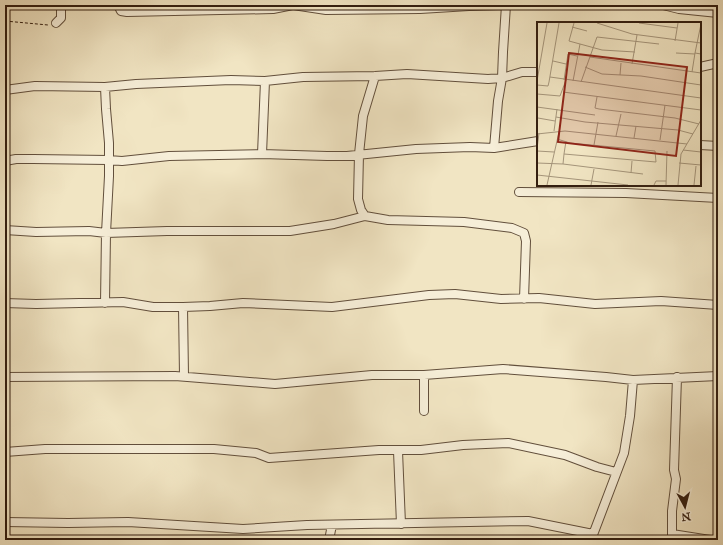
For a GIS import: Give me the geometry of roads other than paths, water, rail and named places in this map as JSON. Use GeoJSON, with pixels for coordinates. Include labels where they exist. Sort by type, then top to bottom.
{"type":"FeatureCollection","features":[{"type":"Feature","properties":{"kind":"street"},"geometry":{"type":"LineString","coordinates":[[56,23],[61,18],[61,5]]}},
{"type":"Feature","properties":{"kind":"street"},"geometry":{"type":"LineString","coordinates":[[118,5],[121,11],[128,12],[273,9],[293,5],[326,10],[420,9],[507,5],[502,78],[498,101],[494,148]]}},
{"type":"Feature","properties":{"kind":"street"},"geometry":{"type":"LineString","coordinates":[[663,5],[718,13]]}},
{"type":"Feature","properties":{"kind":"street"},"geometry":{"type":"LineString","coordinates":[[701,67],[718,63]]}},
{"type":"Feature","properties":{"kind":"street"},"geometry":{"type":"LineString","coordinates":[[5,90],[35,86],[105,87],[175,82],[231,80],[264,81],[303,77],[407,74],[474,79],[502,78],[522,72],[537,72]]}},
{"type":"Feature","properties":{"kind":"street"},"geometry":{"type":"LineString","coordinates":[[364,216],[358,199],[359,154],[363,116],[375,76]]}},
{"type":"Feature","properties":{"kind":"street"},"geometry":{"type":"LineString","coordinates":[[262,154],[264,81]]}},
{"type":"Feature","properties":{"kind":"street"},"geometry":{"type":"LineString","coordinates":[[105,87],[109,143],[105,303]]}},
{"type":"Feature","properties":{"kind":"street"},"geometry":{"type":"LineString","coordinates":[[5,161],[16,159],[34,159],[122,161],[169,156],[262,154],[327,156],[424,148],[494,148],[527,142],[537,142]]}},
{"type":"Feature","properties":{"kind":"street"},"geometry":{"type":"LineString","coordinates":[[701,145],[718,146]]}},
{"type":"Feature","properties":{"kind":"street"},"geometry":{"type":"LineString","coordinates":[[519,192],[626,193],[718,198]]}},
{"type":"Feature","properties":{"kind":"street"},"geometry":{"type":"LineString","coordinates":[[5,230],[36,232],[89,231],[106,233],[167,231],[290,232],[334,224],[364,216],[388,220],[464,222],[512,228],[524,233],[526,241],[524,299]]}},
{"type":"Feature","properties":{"kind":"street"},"geometry":{"type":"LineString","coordinates":[[5,303],[36,304],[123,302],[153,307],[183,307],[243,303],[332,307],[429,295],[455,294],[501,299],[539,298],[595,304],[661,301],[718,305]]}},
{"type":"Feature","properties":{"kind":"street"},"geometry":{"type":"LineString","coordinates":[[183,307],[184,376]]}},
{"type":"Feature","properties":{"kind":"street"},"geometry":{"type":"LineString","coordinates":[[5,377],[184,376],[275,384],[372,375],[424,375],[489,370],[515,370],[633,380],[718,376]]}},
{"type":"Feature","properties":{"kind":"street"},"geometry":{"type":"LineString","coordinates":[[424,375],[424,411]]}},
{"type":"Feature","properties":{"kind":"street"},"geometry":{"type":"LineString","coordinates":[[677,377],[674,470],[676,479],[672,511],[672,537],[710,540]]}},
{"type":"Feature","properties":{"kind":"street"},"geometry":{"type":"LineString","coordinates":[[5,522],[128,522],[243,529],[292,525],[528,521],[592,537],[624,453],[633,380]]}},
{"type":"Feature","properties":{"kind":"street"},"geometry":{"type":"LineString","coordinates":[[5,452],[52,449],[214,449],[256,453],[269,458],[380,450],[421,450],[463,445],[508,443],[565,455],[597,467],[616,472]]}},
{"type":"Feature","properties":{"kind":"street"},"geometry":{"type":"LineString","coordinates":[[398,451],[401,524]]}},
{"type":"Feature","properties":{"kind":"street"},"geometry":{"type":"LineString","coordinates":[[330,540],[332,525]]}}]}
